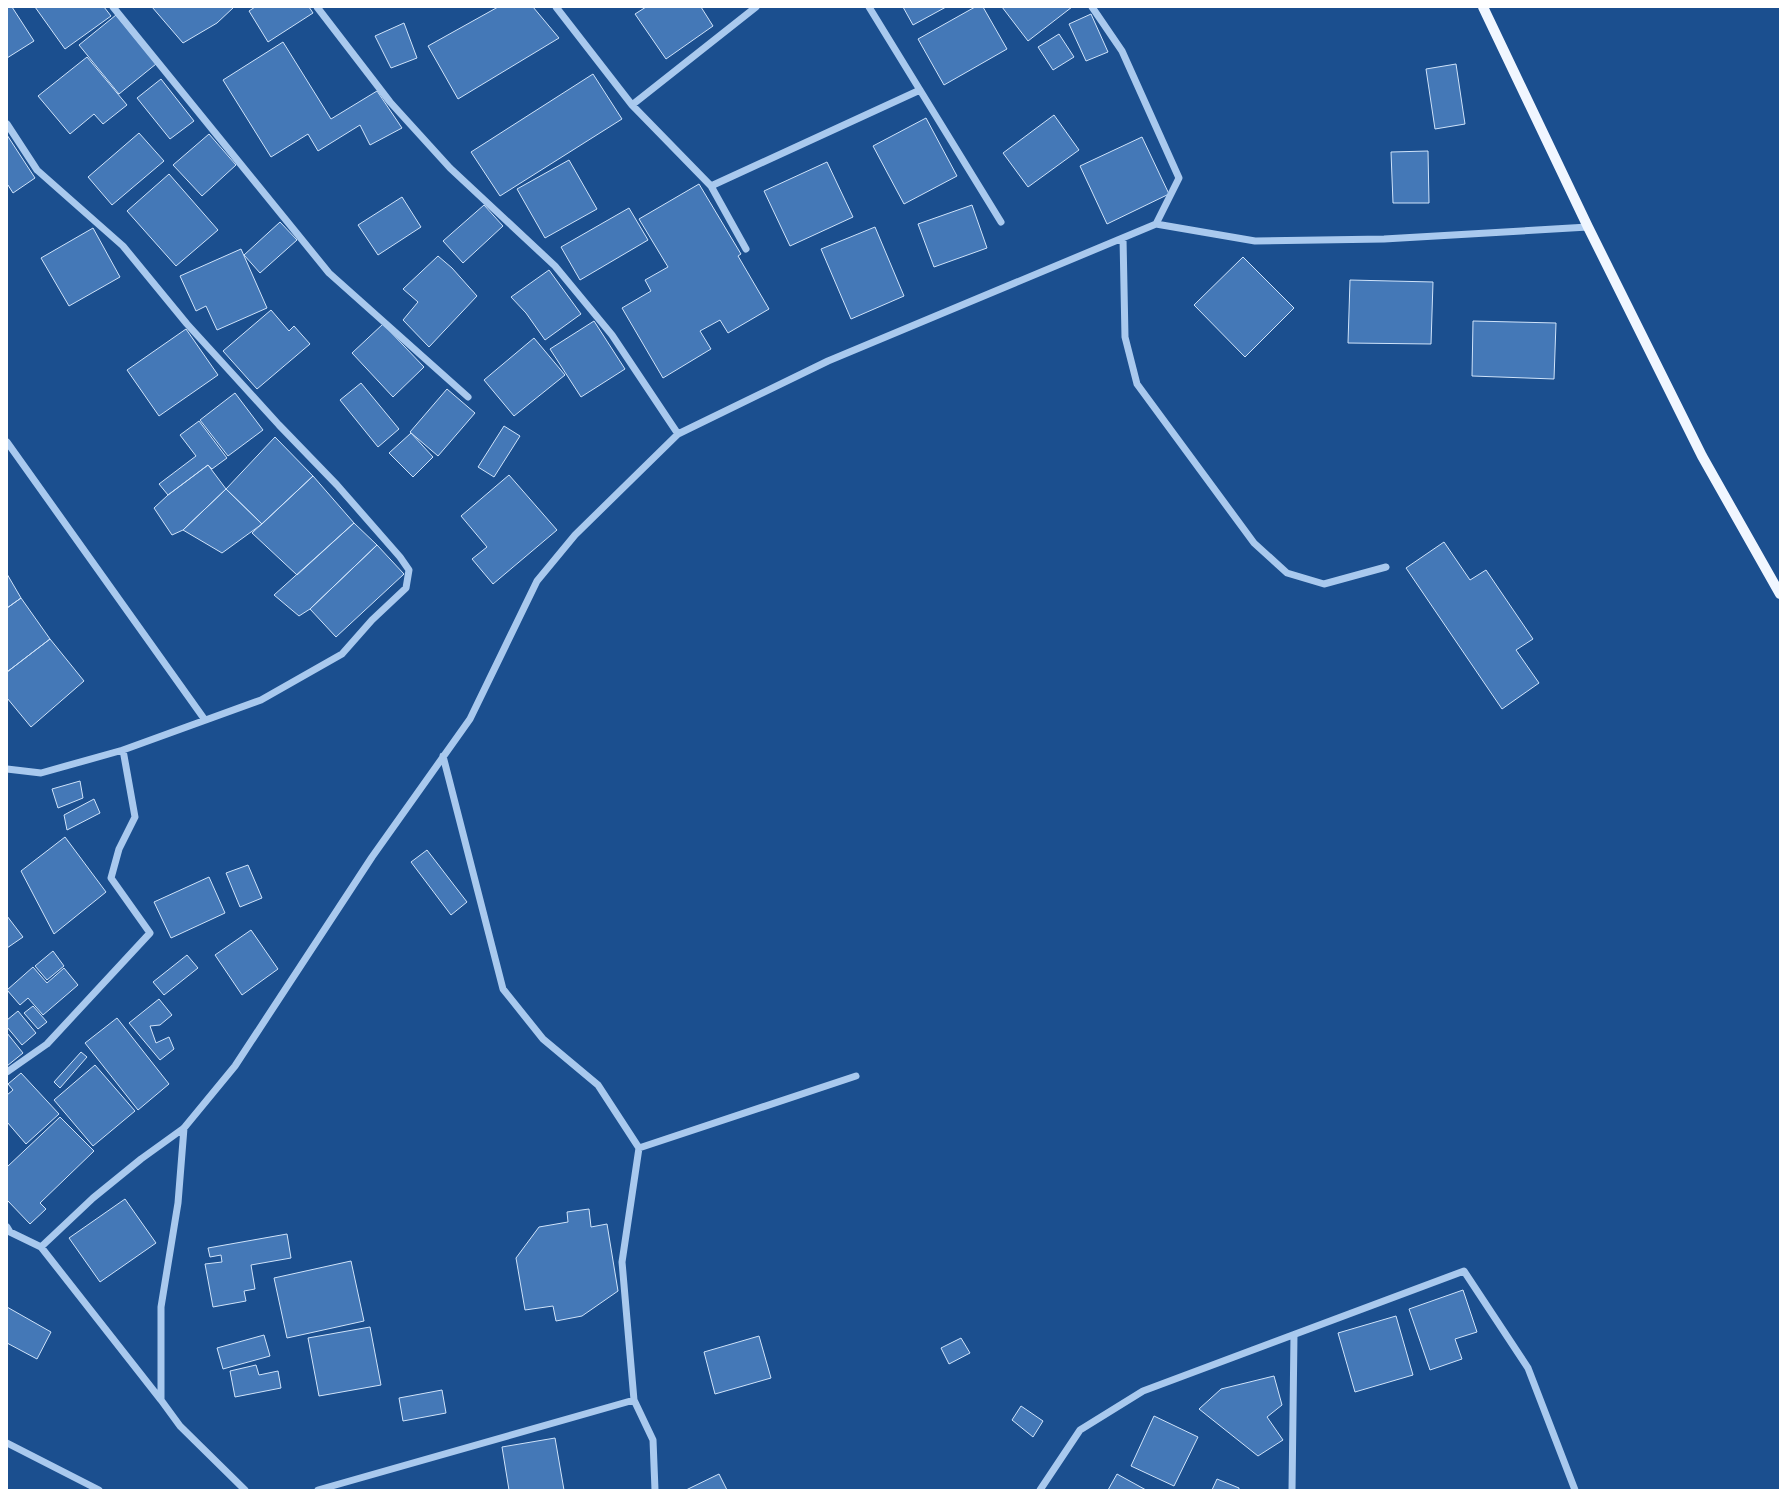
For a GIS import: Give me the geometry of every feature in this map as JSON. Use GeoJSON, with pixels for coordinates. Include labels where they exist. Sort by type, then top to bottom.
{"type":"FeatureCollection","features":[{"type":"Feature","properties":{"kind":"main road"},"geometry":{"type":"LineString","coordinates":[[1483,7],[1588,227],[1702,456],[1780,594]]}},
{"type":"Feature","properties":{"kind":"street"},"geometry":{"type":"LineString","coordinates":[[113,7],[329,273],[468,397]]}},
{"type":"Feature","properties":{"kind":"street"},"geometry":{"type":"LineString","coordinates":[[317,7],[390,102],[450,168],[555,266],[612,335],[678,434]]}},
{"type":"Feature","properties":{"kind":"street"},"geometry":{"type":"LineString","coordinates":[[556,7],[632,105],[711,186],[746,249]]}},
{"type":"Feature","properties":{"kind":"street"},"geometry":{"type":"LineString","coordinates":[[632,105],[756,7]]}},
{"type":"Feature","properties":{"kind":"street"},"geometry":{"type":"LineString","coordinates":[[869,7],[1001,222]]}},
{"type":"Feature","properties":{"kind":"street"},"geometry":{"type":"LineString","coordinates":[[1092,7],[1122,52],[1179,178],[1156,224]]}},
{"type":"Feature","properties":{"kind":"street"},"geometry":{"type":"LineString","coordinates":[[711,186],[920,90]]}},
{"type":"Feature","properties":{"kind":"street"},"geometry":{"type":"LineString","coordinates":[[7,124],[38,170],[123,246],[187,324],[279,426],[337,484],[400,557],[409,570],[406,588],[372,620],[342,654],[261,700],[123,750],[41,773],[7,769]]}},
{"type":"Feature","properties":{"kind":"street"},"geometry":{"type":"LineString","coordinates":[[41,1246],[93,1198],[141,1159],[184,1128],[235,1066],[372,857],[470,719],[537,582],[575,535],[678,434],[828,361],[1156,224],[1255,240],[1384,239],[1588,227]]}},
{"type":"Feature","properties":{"kind":"street"},"geometry":{"type":"LineString","coordinates":[[1123,238],[1125,337],[1137,384],[1186,453],[1254,543],[1287,573],[1324,584],[1386,567]]}},
{"type":"Feature","properties":{"kind":"street"},"geometry":{"type":"LineString","coordinates":[[7,442],[206,720]]}},
{"type":"Feature","properties":{"kind":"street"},"geometry":{"type":"LineString","coordinates":[[7,1072],[47,1044],[150,933],[111,878],[119,849],[135,817],[123,750]]}},
{"type":"Feature","properties":{"kind":"street"},"geometry":{"type":"LineString","coordinates":[[443,756],[502,989],[543,1039],[598,1085],[639,1148],[622,1262],[634,1400],[653,1440],[655,1490]]}},
{"type":"Feature","properties":{"kind":"street"},"geometry":{"type":"LineString","coordinates":[[639,1148],[856,1076]]}},
{"type":"Feature","properties":{"kind":"street"},"geometry":{"type":"LineString","coordinates":[[161,1400],[161,1307],[178,1203],[184,1128]]}},
{"type":"Feature","properties":{"kind":"street"},"geometry":{"type":"LineString","coordinates":[[7,1227],[10,1232],[41,1246],[180,1426],[245,1490]]}},
{"type":"Feature","properties":{"kind":"street"},"geometry":{"type":"LineString","coordinates":[[1040,1490],[1080,1430],[1143,1391],[1464,1271],[1528,1368],[1575,1490]]}},
{"type":"Feature","properties":{"kind":"street"},"geometry":{"type":"LineString","coordinates":[[1292,1490],[1294,1335]]}},
{"type":"Feature","properties":{"kind":"street"},"geometry":{"type":"LineString","coordinates":[[318,1490],[634,1400]]}},
{"type":"Feature","properties":{"kind":"street"},"geometry":{"type":"LineString","coordinates":[[7,1443],[99,1490]]}},
{"type":"Feature","properties":{"kind":"building"},"geometry":{"type":"Polygon","coordinates":[[[7,7],[12,7],[34,41],[7,58],[7,7]]]}},
{"type":"Feature","properties":{"kind":"building"},"geometry":{"type":"Polygon","coordinates":[[[35,7],[104,7],[111,16],[65,49],[35,7]]]}},
{"type":"Feature","properties":{"kind":"building"},"geometry":{"type":"Polygon","coordinates":[[[152,7],[234,7],[217,23],[183,43],[152,7]]]}},
{"type":"Feature","properties":{"kind":"building"},"geometry":{"type":"Polygon","coordinates":[[[255,7],[309,7],[313,13],[268,42],[249,11],[255,7]]]}},
{"type":"Feature","properties":{"kind":"building"},"geometry":{"type":"Polygon","coordinates":[[[498,7],[533,7],[559,38],[458,99],[428,46],[498,7]]]}},
{"type":"Feature","properties":{"kind":"building"},"geometry":{"type":"Polygon","coordinates":[[[646,7],[701,7],[713,26],[666,59],[635,14],[646,7]]]}},
{"type":"Feature","properties":{"kind":"building"},"geometry":{"type":"Polygon","coordinates":[[[903,7],[946,7],[913,25],[903,7]]]}},
{"type":"Feature","properties":{"kind":"building"},"geometry":{"type":"Polygon","coordinates":[[[975,7],[983,7],[1007,49],[944,85],[918,39],[975,7]]]}},
{"type":"Feature","properties":{"kind":"building"},"geometry":{"type":"Polygon","coordinates":[[[1002,7],[1072,7],[1028,41],[1002,7]]]}},
{"type":"Feature","properties":{"kind":"building"},"geometry":{"type":"Polygon","coordinates":[[[1091,14],[1108,52],[1086,61],[1069,24],[1091,14]]]}},
{"type":"Feature","properties":{"kind":"building"},"geometry":{"type":"Polygon","coordinates":[[[116,15],[156,64],[119,94],[79,45],[116,15]]]}},
{"type":"Feature","properties":{"kind":"building"},"geometry":{"type":"Polygon","coordinates":[[[404,23],[417,58],[391,68],[375,36],[404,23]]]}},
{"type":"Feature","properties":{"kind":"building"},"geometry":{"type":"Polygon","coordinates":[[[1059,34],[1074,57],[1053,70],[1038,47],[1059,34]]]}},
{"type":"Feature","properties":{"kind":"building"},"geometry":{"type":"Polygon","coordinates":[[[283,42],[331,119],[377,91],[402,128],[370,145],[360,125],[318,151],[308,134],[271,157],[223,80],[283,42]]]}},
{"type":"Feature","properties":{"kind":"building"},"geometry":{"type":"Polygon","coordinates":[[[87,57],[127,105],[103,124],[94,114],[70,134],[38,96],[87,57]]]}},
{"type":"Feature","properties":{"kind":"building"},"geometry":{"type":"Polygon","coordinates":[[[1456,64],[1465,124],[1435,129],[1426,69],[1456,64]]]}},
{"type":"Feature","properties":{"kind":"building"},"geometry":{"type":"Polygon","coordinates":[[[593,74],[622,119],[500,196],[471,152],[593,74]]]}},
{"type":"Feature","properties":{"kind":"building"},"geometry":{"type":"Polygon","coordinates":[[[161,79],[194,121],[170,139],[137,98],[161,79]]]}},
{"type":"Feature","properties":{"kind":"building"},"geometry":{"type":"Polygon","coordinates":[[[1054,115],[1079,150],[1028,187],[1003,153],[1054,115]]]}},
{"type":"Feature","properties":{"kind":"building"},"geometry":{"type":"Polygon","coordinates":[[[926,118],[957,176],[904,204],[873,146],[926,118]]]}},
{"type":"Feature","properties":{"kind":"building"},"geometry":{"type":"Polygon","coordinates":[[[139,133],[164,161],[112,205],[88,177],[139,133]]]}},
{"type":"Feature","properties":{"kind":"building"},"geometry":{"type":"Polygon","coordinates":[[[209,134],[236,165],[202,196],[173,165],[209,134]]]}},
{"type":"Feature","properties":{"kind":"building"},"geometry":{"type":"Polygon","coordinates":[[[7,135],[35,178],[13,193],[8,185],[7,186],[7,135]]]}},
{"type":"Feature","properties":{"kind":"building"},"geometry":{"type":"Polygon","coordinates":[[[1142,137],[1169,194],[1107,224],[1080,166],[1142,137]]]}},
{"type":"Feature","properties":{"kind":"building"},"geometry":{"type":"Polygon","coordinates":[[[1428,151],[1429,203],[1393,203],[1391,152],[1428,151]]]}},
{"type":"Feature","properties":{"kind":"building"},"geometry":{"type":"Polygon","coordinates":[[[569,160],[597,209],[545,238],[517,189],[569,160]]]}},
{"type":"Feature","properties":{"kind":"building"},"geometry":{"type":"Polygon","coordinates":[[[827,162],[853,217],[790,246],[764,191],[827,162]]]}},
{"type":"Feature","properties":{"kind":"building"},"geometry":{"type":"Polygon","coordinates":[[[169,174],[218,230],[176,266],[127,211],[169,174]]]}},
{"type":"Feature","properties":{"kind":"building"},"geometry":{"type":"Polygon","coordinates":[[[699,184],[741,254],[738,256],[769,309],[728,333],[720,320],[700,331],[711,349],[663,378],[622,308],[651,291],[645,280],[668,267],[639,219],[699,184]]]}},
{"type":"Feature","properties":{"kind":"building"},"geometry":{"type":"Polygon","coordinates":[[[402,197],[421,227],[378,255],[358,225],[402,197]]]}},
{"type":"Feature","properties":{"kind":"building"},"geometry":{"type":"Polygon","coordinates":[[[484,205],[503,226],[463,263],[443,241],[484,205]]]}},
{"type":"Feature","properties":{"kind":"building"},"geometry":{"type":"Polygon","coordinates":[[[972,205],[987,248],[934,267],[918,224],[972,205]]]}},
{"type":"Feature","properties":{"kind":"building"},"geometry":{"type":"Polygon","coordinates":[[[629,208],[648,240],[580,280],[561,247],[629,208]]]}},
{"type":"Feature","properties":{"kind":"building"},"geometry":{"type":"Polygon","coordinates":[[[280,222],[297,240],[260,273],[244,255],[280,222]]]}},
{"type":"Feature","properties":{"kind":"building"},"geometry":{"type":"Polygon","coordinates":[[[875,227],[904,296],[851,319],[821,249],[875,227]]]}},
{"type":"Feature","properties":{"kind":"building"},"geometry":{"type":"Polygon","coordinates":[[[93,228],[120,277],[69,306],[41,258],[93,228]]]}},
{"type":"Feature","properties":{"kind":"building"},"geometry":{"type":"Polygon","coordinates":[[[241,249],[267,308],[217,330],[206,306],[196,311],[180,276],[241,249]]]}},
{"type":"Feature","properties":{"kind":"building"},"geometry":{"type":"Polygon","coordinates":[[[438,256],[452,268],[477,296],[429,347],[403,320],[418,302],[403,289],[438,256]]]}},
{"type":"Feature","properties":{"kind":"building"},"geometry":{"type":"Polygon","coordinates":[[[1243,257],[1294,308],[1245,357],[1194,305],[1243,257]]]}},
{"type":"Feature","properties":{"kind":"building"},"geometry":{"type":"Polygon","coordinates":[[[549,270],[581,314],[545,340],[526,313],[511,297],[549,270]]]}},
{"type":"Feature","properties":{"kind":"building"},"geometry":{"type":"Polygon","coordinates":[[[1350,280],[1433,282],[1431,344],[1348,343],[1350,280]]]}},
{"type":"Feature","properties":{"kind":"building"},"geometry":{"type":"Polygon","coordinates":[[[271,310],[289,331],[294,326],[310,344],[257,389],[223,351],[271,310]]]}},
{"type":"Feature","properties":{"kind":"building"},"geometry":{"type":"Polygon","coordinates":[[[594,321],[625,369],[581,397],[550,349],[594,321]]]}},
{"type":"Feature","properties":{"kind":"building"},"geometry":{"type":"Polygon","coordinates":[[[1473,321],[1556,323],[1554,379],[1472,376],[1473,321]]]}},
{"type":"Feature","properties":{"kind":"building"},"geometry":{"type":"Polygon","coordinates":[[[383,324],[424,367],[393,397],[352,353],[383,324]]]}},
{"type":"Feature","properties":{"kind":"building"},"geometry":{"type":"Polygon","coordinates":[[[186,329],[218,375],[159,416],[127,370],[186,329]]]}},
{"type":"Feature","properties":{"kind":"building"},"geometry":{"type":"Polygon","coordinates":[[[534,338],[565,375],[514,416],[484,380],[534,338]]]}},
{"type":"Feature","properties":{"kind":"building"},"geometry":{"type":"Polygon","coordinates":[[[361,383],[399,429],[378,447],[340,400],[361,383]]]}},
{"type":"Feature","properties":{"kind":"building"},"geometry":{"type":"Polygon","coordinates":[[[447,389],[475,413],[438,456],[410,432],[447,389]]]}},
{"type":"Feature","properties":{"kind":"building"},"geometry":{"type":"Polygon","coordinates":[[[235,393],[263,430],[228,456],[200,420],[235,393]]]}},
{"type":"Feature","properties":{"kind":"building"},"geometry":{"type":"Polygon","coordinates":[[[199,421],[227,458],[212,469],[208,465],[168,495],[159,484],[196,456],[180,435],[199,421]]]}},
{"type":"Feature","properties":{"kind":"building"},"geometry":{"type":"Polygon","coordinates":[[[504,426],[520,436],[494,477],[478,467],[504,426]]]}},
{"type":"Feature","properties":{"kind":"building"},"geometry":{"type":"Polygon","coordinates":[[[411,433],[433,457],[413,477],[389,453],[411,433]]]}},
{"type":"Feature","properties":{"kind":"building"},"geometry":{"type":"Polygon","coordinates":[[[275,437],[313,476],[262,524],[226,489],[275,437]]]}},
{"type":"Feature","properties":{"kind":"building"},"geometry":{"type":"Polygon","coordinates":[[[208,465],[226,489],[183,530],[172,535],[154,508],[168,495],[208,465]]]}},
{"type":"Feature","properties":{"kind":"building"},"geometry":{"type":"Polygon","coordinates":[[[509,475],[557,530],[493,584],[472,559],[487,547],[461,516],[509,475]]]}},
{"type":"Feature","properties":{"kind":"building"},"geometry":{"type":"Polygon","coordinates":[[[313,476],[354,523],[297,575],[252,533],[313,476]]]}},
{"type":"Feature","properties":{"kind":"building"},"geometry":{"type":"Polygon","coordinates":[[[226,489],[262,524],[222,553],[183,530],[226,489]]]}},
{"type":"Feature","properties":{"kind":"building"},"geometry":{"type":"Polygon","coordinates":[[[354,523],[377,545],[310,609],[299,616],[274,595],[354,523]]]}},
{"type":"Feature","properties":{"kind":"building"},"geometry":{"type":"Polygon","coordinates":[[[1444,542],[1470,580],[1486,570],[1533,639],[1516,650],[1539,683],[1502,709],[1406,568],[1444,542]]]}},
{"type":"Feature","properties":{"kind":"building"},"geometry":{"type":"Polygon","coordinates":[[[377,545],[404,574],[336,637],[310,609],[377,545]]]}},
{"type":"Feature","properties":{"kind":"building"},"geometry":{"type":"Polygon","coordinates":[[[7,574],[21,598],[7,608],[7,574]]]}},
{"type":"Feature","properties":{"kind":"building"},"geometry":{"type":"Polygon","coordinates":[[[21,598],[50,639],[7,672],[7,608],[21,598]]]}},
{"type":"Feature","properties":{"kind":"building"},"geometry":{"type":"Polygon","coordinates":[[[50,639],[84,681],[31,727],[7,698],[7,672],[50,639]]]}},
{"type":"Feature","properties":{"kind":"building"},"geometry":{"type":"Polygon","coordinates":[[[80,781],[83,798],[58,808],[52,789],[80,781]]]}},
{"type":"Feature","properties":{"kind":"building"},"geometry":{"type":"Polygon","coordinates":[[[94,799],[100,813],[67,830],[64,815],[94,799]]]}},
{"type":"Feature","properties":{"kind":"building"},"geometry":{"type":"Polygon","coordinates":[[[65,837],[106,892],[54,934],[21,871],[65,837]]]}},
{"type":"Feature","properties":{"kind":"building"},"geometry":{"type":"Polygon","coordinates":[[[427,850],[467,902],[451,915],[411,862],[427,850]]]}},
{"type":"Feature","properties":{"kind":"building"},"geometry":{"type":"Polygon","coordinates":[[[248,865],[262,898],[240,907],[226,873],[248,865]]]}},
{"type":"Feature","properties":{"kind":"building"},"geometry":{"type":"Polygon","coordinates":[[[209,877],[225,913],[171,938],[154,902],[209,877]]]}},
{"type":"Feature","properties":{"kind":"building"},"geometry":{"type":"Polygon","coordinates":[[[7,916],[23,937],[7,948],[7,916]]]}},
{"type":"Feature","properties":{"kind":"building"},"geometry":{"type":"Polygon","coordinates":[[[251,930],[278,969],[242,995],[215,955],[251,930]]]}},
{"type":"Feature","properties":{"kind":"building"},"geometry":{"type":"Polygon","coordinates":[[[53,951],[64,966],[47,980],[35,966],[53,951]]]}},
{"type":"Feature","properties":{"kind":"building"},"geometry":{"type":"Polygon","coordinates":[[[187,955],[198,968],[164,995],[153,982],[187,955]]]}},
{"type":"Feature","properties":{"kind":"building"},"geometry":{"type":"Polygon","coordinates":[[[33,967],[47,983],[64,968],[78,985],[43,1015],[28,998],[20,1005],[7,990],[33,967]]]}},
{"type":"Feature","properties":{"kind":"building"},"geometry":{"type":"Polygon","coordinates":[[[159,999],[172,1015],[160,1025],[150,1026],[156,1043],[169,1037],[174,1049],[160,1060],[129,1023],[159,999]]]}},
{"type":"Feature","properties":{"kind":"building"},"geometry":{"type":"Polygon","coordinates":[[[33,1006],[47,1022],[38,1029],[24,1013],[33,1006]]]}},
{"type":"Feature","properties":{"kind":"building"},"geometry":{"type":"Polygon","coordinates":[[[18,1011],[36,1033],[22,1045],[7,1027],[7,1020],[18,1011]]]}},
{"type":"Feature","properties":{"kind":"building"},"geometry":{"type":"Polygon","coordinates":[[[117,1018],[169,1084],[138,1110],[85,1043],[117,1018]]]}},
{"type":"Feature","properties":{"kind":"building"},"geometry":{"type":"Polygon","coordinates":[[[7,1033],[23,1053],[7,1066],[7,1033]]]}},
{"type":"Feature","properties":{"kind":"building"},"geometry":{"type":"Polygon","coordinates":[[[81,1052],[87,1057],[60,1088],[54,1082],[81,1052]]]}},
{"type":"Feature","properties":{"kind":"building"},"geometry":{"type":"Polygon","coordinates":[[[95,1065],[135,1111],[93,1146],[54,1100],[95,1065]]]}},
{"type":"Feature","properties":{"kind":"building"},"geometry":{"type":"Polygon","coordinates":[[[21,1073],[59,1114],[26,1144],[7,1122],[7,1095],[13,1090],[8,1084],[21,1073]]]}},
{"type":"Feature","properties":{"kind":"building"},"geometry":{"type":"Polygon","coordinates":[[[60,1117],[94,1151],[40,1203],[46,1209],[30,1224],[7,1200],[7,1167],[60,1117]]]}},
{"type":"Feature","properties":{"kind":"building"},"geometry":{"type":"Polygon","coordinates":[[[125,1199],[156,1243],[100,1282],[69,1238],[125,1199]]]}},
{"type":"Feature","properties":{"kind":"building"},"geometry":{"type":"Polygon","coordinates":[[[589,1209],[591,1227],[607,1224],[618,1291],[582,1316],[556,1321],[553,1306],[525,1310],[516,1258],[539,1227],[568,1222],[567,1212],[589,1209]]]}},
{"type":"Feature","properties":{"kind":"building"},"geometry":{"type":"Polygon","coordinates":[[[287,1234],[291,1258],[251,1265],[255,1289],[244,1291],[246,1301],[213,1307],[205,1264],[222,1262],[221,1255],[210,1257],[208,1248],[287,1234]]]}},
{"type":"Feature","properties":{"kind":"building"},"geometry":{"type":"Polygon","coordinates":[[[351,1261],[364,1321],[287,1338],[274,1278],[351,1261]]]}},
{"type":"Feature","properties":{"kind":"building"},"geometry":{"type":"Polygon","coordinates":[[[1463,1290],[1477,1332],[1455,1339],[1462,1359],[1430,1370],[1409,1309],[1463,1290]]]}},
{"type":"Feature","properties":{"kind":"building"},"geometry":{"type":"Polygon","coordinates":[[[7,1307],[51,1332],[37,1359],[7,1343],[7,1307]]]}},
{"type":"Feature","properties":{"kind":"building"},"geometry":{"type":"Polygon","coordinates":[[[1396,1316],[1413,1375],[1355,1392],[1338,1333],[1396,1316]]]}},
{"type":"Feature","properties":{"kind":"building"},"geometry":{"type":"Polygon","coordinates":[[[370,1327],[381,1385],[319,1396],[308,1338],[370,1327]]]}},
{"type":"Feature","properties":{"kind":"building"},"geometry":{"type":"Polygon","coordinates":[[[264,1335],[270,1356],[223,1369],[217,1348],[264,1335]]]}},
{"type":"Feature","properties":{"kind":"building"},"geometry":{"type":"Polygon","coordinates":[[[759,1336],[771,1378],[715,1394],[704,1352],[759,1336]]]}},
{"type":"Feature","properties":{"kind":"building"},"geometry":{"type":"Polygon","coordinates":[[[961,1338],[970,1353],[949,1364],[941,1348],[961,1338]]]}},
{"type":"Feature","properties":{"kind":"building"},"geometry":{"type":"Polygon","coordinates":[[[256,1365],[259,1375],[278,1371],[281,1388],[235,1397],[230,1371],[256,1365]]]}},
{"type":"Feature","properties":{"kind":"building"},"geometry":{"type":"Polygon","coordinates":[[[1274,1376],[1282,1405],[1267,1417],[1283,1440],[1258,1456],[1199,1409],[1221,1389],[1274,1376]]]}},
{"type":"Feature","properties":{"kind":"building"},"geometry":{"type":"Polygon","coordinates":[[[442,1390],[446,1413],[403,1421],[399,1398],[442,1390]]]}},
{"type":"Feature","properties":{"kind":"building"},"geometry":{"type":"Polygon","coordinates":[[[1021,1406],[1043,1421],[1033,1437],[1012,1420],[1021,1406]]]}},
{"type":"Feature","properties":{"kind":"building"},"geometry":{"type":"Polygon","coordinates":[[[1154,1416],[1198,1437],[1174,1486],[1131,1466],[1154,1416]]]}},
{"type":"Feature","properties":{"kind":"building"},"geometry":{"type":"Polygon","coordinates":[[[555,1438],[564,1490],[509,1490],[502,1447],[555,1438]]]}},
{"type":"Feature","properties":{"kind":"building"},"geometry":{"type":"Polygon","coordinates":[[[719,1474],[727,1490],[686,1490],[719,1474]]]}},
{"type":"Feature","properties":{"kind":"building"},"geometry":{"type":"Polygon","coordinates":[[[1117,1474],[1146,1490],[1108,1490],[1117,1474]]]}},
{"type":"Feature","properties":{"kind":"building"},"geometry":{"type":"Polygon","coordinates":[[[1217,1479],[1239,1488],[1239,1490],[1212,1490],[1217,1479]]]}}]}
